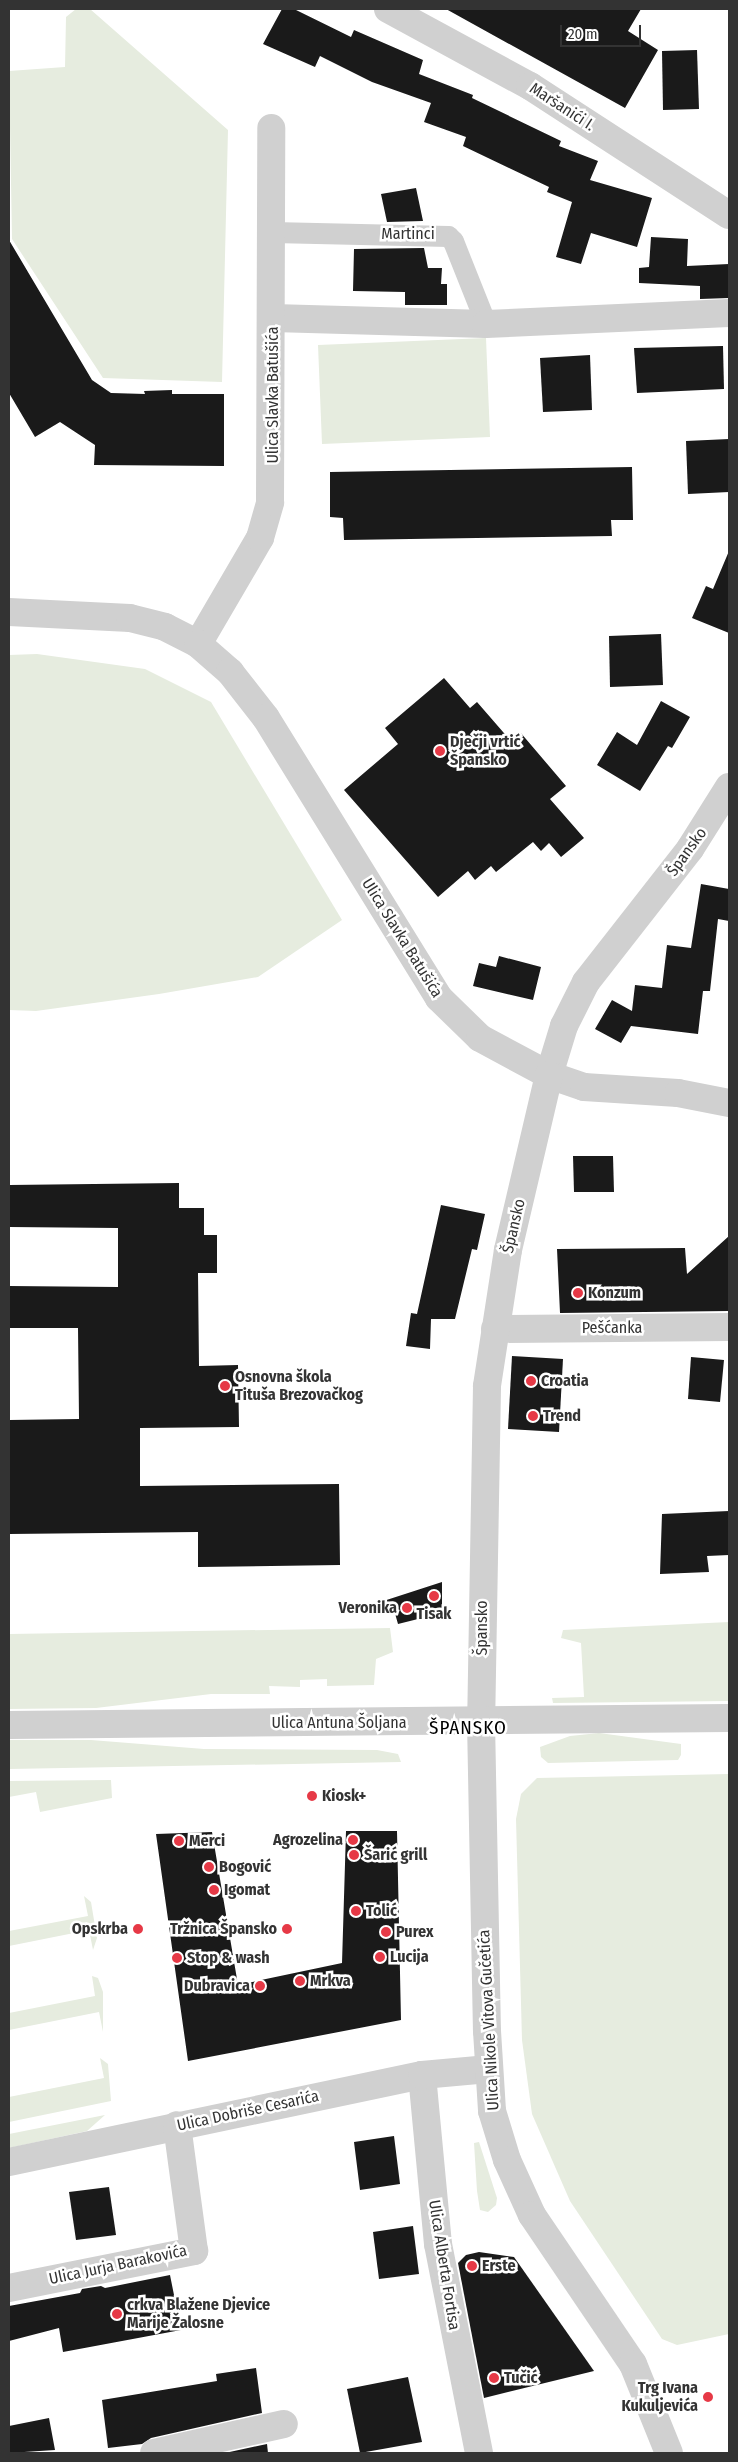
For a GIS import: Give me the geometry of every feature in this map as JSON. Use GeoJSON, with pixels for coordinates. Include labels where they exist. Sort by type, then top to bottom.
{"type":"FeatureCollection","features":[{"type":"Feature","properties":{"kind":"street","name":"Maršanići I."},"geometry":{"type":"LineString","coordinates":[[388,9],[530,86],[729,215]]}},
{"type":"Feature","properties":{"kind":"street","name":"Ulica Slavka Batušića"},"geometry":{"type":"LineString","coordinates":[[198,644],[260,538],[270,502],[273,318],[271,128]]}},
{"type":"Feature","properties":{"kind":"street","name":"Martinci"},"geometry":{"type":"LineString","coordinates":[[272,232],[448,236],[453,241],[486,324]]}},
{"type":"Feature","properties":{"kind":"street"},"geometry":{"type":"LineString","coordinates":[[273,318],[486,324],[729,313]]}},
{"type":"Feature","properties":{"kind":"street","name":"Ulica Slavka Batušića"},"geometry":{"type":"LineString","coordinates":[[9,612],[130,618],[165,627],[198,644],[230,672],[266,718],[439,998],[480,1038],[549,1075],[584,1087],[678,1093],[729,1104]]}},
{"type":"Feature","properties":{"kind":"street","name":"Špansko"},"geometry":{"type":"LineString","coordinates":[[481,1721],[487,1394],[495,1328],[508,1250],[549,1075],[564,1026],[586,982],[690,849],[729,787]]}},
{"type":"Feature","properties":{"kind":"street","name":"Pešćanka"},"geometry":{"type":"LineString","coordinates":[[495,1328],[729,1327]]}},
{"type":"Feature","properties":{"kind":"street","name":"Ulica Antuna Šoljana"},"geometry":{"type":"LineString","coordinates":[[9,1725],[729,1718]]}},
{"type":"Feature","properties":{"kind":"street","name":"Ulica Nikole Vitova Gučetića"},"geometry":{"type":"LineString","coordinates":[[481,1721],[489,2069],[492,2111],[518,2186],[532,2215],[632,2364],[669,2453]]}},
{"type":"Feature","properties":{"kind":"street","name":"Ulica Dobriše Cesarića"},"geometry":{"type":"LineString","coordinates":[[9,2162],[177,2125],[422,2075],[489,2069]]}},
{"type":"Feature","properties":{"kind":"street","name":"Ulica Alberta Fortisa"},"geometry":{"type":"LineString","coordinates":[[422,2075],[438,2244],[479,2453]]}},
{"type":"Feature","properties":{"kind":"street","name":"Ulica Jurja Barakovića"},"geometry":{"type":"LineString","coordinates":[[9,2288],[194,2251],[177,2125]]}},
{"type":"Feature","properties":{"kind":"street"},"geometry":{"type":"LineString","coordinates":[[171,2451],[284,2424]]}},
{"type":"Feature","properties":{"kind":"shaded area"},"geometry":{"type":"Polygon","coordinates":[[[76,9],[90,9],[228,130],[222,382],[103,378],[12,239],[9,71],[65,67],[66,17],[76,9]]]}},
{"type":"Feature","properties":{"kind":"shaded area"},"geometry":{"type":"Polygon","coordinates":[[[486,338],[490,437],[322,444],[318,345],[486,338]]]}},
{"type":"Feature","properties":{"kind":"shaded area"},"geometry":{"type":"Polygon","coordinates":[[[37,654],[145,669],[211,702],[342,920],[258,977],[159,994],[36,1011],[9,1010],[9,655],[37,654]]]}},
{"type":"Feature","properties":{"kind":"shaded area"},"geometry":{"type":"Polygon","coordinates":[[[729,1622],[729,1701],[553,1703],[552,1698],[584,1697],[581,1643],[561,1638],[563,1630],[729,1622]]]}},
{"type":"Feature","properties":{"kind":"shaded area"},"geometry":{"type":"Polygon","coordinates":[[[390,1628],[393,1652],[376,1659],[374,1685],[327,1686],[327,1679],[300,1680],[300,1687],[269,1686],[270,1694],[211,1694],[96,1708],[9,1709],[9,1634],[390,1628]]]}},
{"type":"Feature","properties":{"kind":"shaded area"},"geometry":{"type":"Polygon","coordinates":[[[599,1733],[681,1744],[681,1755],[678,1760],[548,1763],[541,1757],[540,1747],[570,1736],[599,1733]]]}},
{"type":"Feature","properties":{"kind":"shaded area"},"geometry":{"type":"Polygon","coordinates":[[[9,1740],[91,1740],[204,1749],[377,1750],[398,1754],[401,1762],[9,1769],[9,1740]]]}},
{"type":"Feature","properties":{"kind":"shaded area"},"geometry":{"type":"Polygon","coordinates":[[[729,1774],[729,2334],[677,2345],[662,2339],[570,2201],[532,2114],[522,2040],[516,1819],[521,1794],[537,1778],[729,1774]]]}},
{"type":"Feature","properties":{"kind":"shaded area"},"geometry":{"type":"Polygon","coordinates":[[[111,1780],[112,1798],[40,1812],[36,1792],[9,1797],[9,1781],[111,1780]]]}},
{"type":"Feature","properties":{"kind":"shaded area"},"geometry":{"type":"Polygon","coordinates":[[[84,1896],[91,1902],[97,1938],[93,1950],[89,1930],[9,1946],[9,1931],[88,1916],[84,1896]]]}},
{"type":"Feature","properties":{"kind":"shaded area"},"geometry":{"type":"Polygon","coordinates":[[[92,1976],[98,1978],[103,1992],[103,2032],[99,2012],[9,2030],[9,2013],[95,1996],[92,1976]]]}},
{"type":"Feature","properties":{"kind":"shaded area"},"geometry":{"type":"Polygon","coordinates":[[[100,2058],[108,2064],[111,2101],[9,2122],[9,2097],[104,2078],[100,2058]]]}},
{"type":"Feature","properties":{"kind":"shaded area"},"geometry":{"type":"Polygon","coordinates":[[[105,2115],[87,2131],[9,2148],[9,2134],[105,2115]]]}},
{"type":"Feature","properties":{"kind":"shaded area"},"geometry":{"type":"Polygon","coordinates":[[[479,2142],[497,2198],[496,2205],[488,2212],[480,2210],[477,2191],[474,2143],[479,2142]]]}},
{"type":"Feature","properties":{"kind":"building"},"geometry":{"type":"Polygon","coordinates":[[[282,9],[294,9],[351,37],[354,30],[423,60],[419,74],[473,95],[472,98],[561,141],[559,146],[598,161],[590,180],[652,198],[637,247],[591,233],[581,264],[556,257],[572,202],[547,192],[549,187],[463,146],[466,137],[424,122],[431,103],[372,82],[320,56],[315,67],[263,44],[282,9]]]}},
{"type":"Feature","properties":{"kind":"building"},"geometry":{"type":"Polygon","coordinates":[[[446,9],[641,9],[628,31],[658,50],[625,108],[446,9]]]}},
{"type":"Feature","properties":{"kind":"building"},"geometry":{"type":"Polygon","coordinates":[[[697,50],[699,109],[663,110],[662,51],[697,50]]]}},
{"type":"Feature","properties":{"kind":"building"},"geometry":{"type":"Polygon","coordinates":[[[416,188],[423,221],[387,222],[381,194],[416,188]]]}},
{"type":"Feature","properties":{"kind":"building"},"geometry":{"type":"Polygon","coordinates":[[[651,237],[688,239],[687,266],[729,264],[729,298],[700,299],[700,286],[639,283],[639,268],[649,267],[651,237]]]}},
{"type":"Feature","properties":{"kind":"building"},"geometry":{"type":"Polygon","coordinates":[[[9,240],[92,380],[111,393],[145,394],[144,391],[172,390],[172,394],[224,394],[224,466],[94,465],[95,445],[60,422],[35,437],[9,393],[9,240]]]}},
{"type":"Feature","properties":{"kind":"building"},"geometry":{"type":"Polygon","coordinates":[[[424,248],[428,268],[442,268],[441,284],[447,284],[447,305],[405,305],[405,292],[353,291],[354,249],[424,248]]]}},
{"type":"Feature","properties":{"kind":"building"},"geometry":{"type":"Polygon","coordinates":[[[723,346],[724,389],[637,393],[634,348],[723,346]]]}},
{"type":"Feature","properties":{"kind":"building"},"geometry":{"type":"Polygon","coordinates":[[[590,355],[592,410],[543,412],[540,358],[590,355]]]}},
{"type":"Feature","properties":{"kind":"building"},"geometry":{"type":"Polygon","coordinates":[[[729,439],[729,492],[688,494],[686,441],[729,439]]]}},
{"type":"Feature","properties":{"kind":"building"},"geometry":{"type":"Polygon","coordinates":[[[632,467],[633,520],[611,520],[612,536],[344,540],[343,518],[330,517],[330,472],[632,467]]]}},
{"type":"Feature","properties":{"kind":"building"},"geometry":{"type":"Polygon","coordinates":[[[729,551],[729,633],[692,618],[706,586],[713,589],[729,551]]]}},
{"type":"Feature","properties":{"kind":"building"},"geometry":{"type":"Polygon","coordinates":[[[661,634],[663,685],[610,687],[609,636],[661,634]]]}},
{"type":"Feature","properties":{"kind":"building"},"geometry":{"type":"Polygon","coordinates":[[[444,678],[470,708],[477,702],[510,740],[520,732],[566,786],[550,799],[584,838],[561,857],[549,843],[541,851],[533,842],[496,872],[491,866],[475,880],[468,871],[438,897],[344,790],[398,744],[385,728],[444,678]]]}},
{"type":"Feature","properties":{"kind":"building"},"geometry":{"type":"Polygon","coordinates":[[[661,701],[690,717],[672,748],[668,746],[640,791],[597,765],[617,732],[637,745],[661,701]]]}},
{"type":"Feature","properties":{"kind":"building"},"geometry":{"type":"Polygon","coordinates":[[[701,884],[729,889],[729,921],[718,919],[710,991],[703,991],[698,1034],[631,1026],[621,1043],[595,1029],[612,1000],[632,1011],[635,985],[662,988],[667,945],[691,948],[701,884]]]}},
{"type":"Feature","properties":{"kind":"building"},"geometry":{"type":"Polygon","coordinates":[[[499,956],[541,967],[533,1000],[473,986],[479,963],[496,967],[499,956]]]}},
{"type":"Feature","properties":{"kind":"building"},"geometry":{"type":"Polygon","coordinates":[[[573,1156],[613,1156],[614,1192],[574,1192],[573,1156]]]}},
{"type":"Feature","properties":{"kind":"building"},"geometry":{"type":"Polygon","coordinates":[[[179,1183],[179,1208],[204,1208],[204,1235],[217,1235],[217,1273],[198,1273],[199,1366],[238,1365],[239,1427],[140,1428],[140,1486],[339,1484],[340,1565],[198,1567],[198,1532],[9,1534],[9,1420],[79,1419],[78,1328],[9,1328],[9,1286],[118,1287],[118,1228],[9,1227],[9,1185],[179,1183]]]}},
{"type":"Feature","properties":{"kind":"building"},"geometry":{"type":"Polygon","coordinates":[[[441,1205],[485,1214],[477,1250],[472,1249],[455,1319],[431,1319],[430,1349],[406,1346],[411,1313],[417,1314],[441,1205]]]}},
{"type":"Feature","properties":{"kind":"building"},"geometry":{"type":"Polygon","coordinates":[[[729,1236],[729,1311],[560,1313],[557,1249],[685,1248],[687,1274],[729,1236]]]}},
{"type":"Feature","properties":{"kind":"building"},"geometry":{"type":"Polygon","coordinates":[[[512,1356],[563,1359],[559,1432],[508,1429],[512,1356]]]}},
{"type":"Feature","properties":{"kind":"building"},"geometry":{"type":"Polygon","coordinates":[[[691,1357],[724,1360],[720,1402],[688,1399],[691,1357]]]}},
{"type":"Feature","properties":{"kind":"building"},"geometry":{"type":"Polygon","coordinates":[[[729,1511],[729,1555],[707,1556],[709,1572],[660,1574],[662,1514],[729,1511]]]}},
{"type":"Feature","properties":{"kind":"building"},"geometry":{"type":"Polygon","coordinates":[[[442,1582],[442,1610],[421,1610],[422,1618],[398,1624],[394,1610],[368,1610],[368,1606],[442,1582]]]}},
{"type":"Feature","properties":{"kind":"building"},"geometry":{"type":"Polygon","coordinates":[[[346,1831],[397,1831],[401,2020],[188,2061],[156,1834],[212,1832],[238,1985],[342,1963],[346,1831]]]}},
{"type":"Feature","properties":{"kind":"building"},"geometry":{"type":"Polygon","coordinates":[[[394,2136],[400,2184],[360,2190],[354,2142],[394,2136]]]}},
{"type":"Feature","properties":{"kind":"building"},"geometry":{"type":"Polygon","coordinates":[[[109,2187],[116,2235],[76,2240],[69,2192],[109,2187]]]}},
{"type":"Feature","properties":{"kind":"building"},"geometry":{"type":"Polygon","coordinates":[[[413,2226],[419,2274],[379,2279],[373,2232],[413,2226]]]}},
{"type":"Feature","properties":{"kind":"building"},"geometry":{"type":"Polygon","coordinates":[[[479,2252],[514,2257],[594,2371],[484,2398],[458,2263],[466,2255],[479,2252]]]}},
{"type":"Feature","properties":{"kind":"building","name":"crkva Blažene Djevice Marije Žalosne"},"geometry":{"type":"Polygon","coordinates":[[[170,2275],[181,2330],[63,2352],[59,2328],[9,2341],[9,2306],[80,2293],[82,2289],[101,2286],[105,2288],[170,2275]]]}},
{"type":"Feature","properties":{"kind":"building"},"geometry":{"type":"Polygon","coordinates":[[[256,2368],[262,2413],[151,2438],[142,2444],[108,2448],[102,2400],[217,2381],[216,2374],[256,2368]]]}},
{"type":"Feature","properties":{"kind":"building"},"geometry":{"type":"Polygon","coordinates":[[[408,2377],[422,2442],[360,2453],[347,2389],[408,2377]]]}},
{"type":"Feature","properties":{"kind":"building"},"geometry":{"type":"Polygon","coordinates":[[[49,2418],[55,2450],[9,2453],[9,2426],[49,2418]]]}},
{"type":"Feature","properties":{"kind":"building"},"geometry":{"type":"Polygon","coordinates":[[[267,2444],[268,2453],[225,2453],[267,2444]]]}},
{"type":"Feature","properties":{"kind":"place","name":"Dječji vrtić Špansko"},"geometry":{"type":"Point","coordinates":[440,751]}},
{"type":"Feature","properties":{"kind":"place","name":"Konzum"},"geometry":{"type":"Point","coordinates":[578,1293]}},
{"type":"Feature","properties":{"kind":"place","name":"Croatia"},"geometry":{"type":"Point","coordinates":[531,1381]}},
{"type":"Feature","properties":{"kind":"place","name":"Osnovna škola Tituša Brezovačkog"},"geometry":{"type":"Point","coordinates":[225,1386]}},
{"type":"Feature","properties":{"kind":"place","name":"Trend"},"geometry":{"type":"Point","coordinates":[533,1416]}},
{"type":"Feature","properties":{"kind":"place","name":"Tisak"},"geometry":{"type":"Point","coordinates":[434,1596]}},
{"type":"Feature","properties":{"kind":"place","name":"Veronika"},"geometry":{"type":"Point","coordinates":[407,1608]}},
{"type":"Feature","properties":{"kind":"place","name":"Kiosk+"},"geometry":{"type":"Point","coordinates":[312,1796]}},
{"type":"Feature","properties":{"kind":"place","name":"Agrozelina"},"geometry":{"type":"Point","coordinates":[353,1840]}},
{"type":"Feature","properties":{"kind":"place","name":"Merci"},"geometry":{"type":"Point","coordinates":[179,1841]}},
{"type":"Feature","properties":{"kind":"place","name":"Šarić grill"},"geometry":{"type":"Point","coordinates":[354,1855]}},
{"type":"Feature","properties":{"kind":"place","name":"Bogović"},"geometry":{"type":"Point","coordinates":[209,1867]}},
{"type":"Feature","properties":{"kind":"place","name":"Igomat"},"geometry":{"type":"Point","coordinates":[214,1890]}},
{"type":"Feature","properties":{"kind":"place","name":"Tolić"},"geometry":{"type":"Point","coordinates":[356,1911]}},
{"type":"Feature","properties":{"kind":"place","name":"Opskrba"},"geometry":{"type":"Point","coordinates":[138,1929]}},
{"type":"Feature","properties":{"kind":"place","name":"Tržnica Špansko"},"geometry":{"type":"Point","coordinates":[287,1929]}},
{"type":"Feature","properties":{"kind":"place","name":"Purex"},"geometry":{"type":"Point","coordinates":[386,1932]}},
{"type":"Feature","properties":{"kind":"place","name":"Lucija"},"geometry":{"type":"Point","coordinates":[380,1957]}},
{"type":"Feature","properties":{"kind":"place","name":"Stop & wash"},"geometry":{"type":"Point","coordinates":[177,1958]}},
{"type":"Feature","properties":{"kind":"place","name":"Mrkva"},"geometry":{"type":"Point","coordinates":[300,1981]}},
{"type":"Feature","properties":{"kind":"place","name":"Dubravica"},"geometry":{"type":"Point","coordinates":[260,1986]}},
{"type":"Feature","properties":{"kind":"place","name":"Erste"},"geometry":{"type":"Point","coordinates":[472,2266]}},
{"type":"Feature","properties":{"kind":"place","name":"crkva Blažene Djevice Marije Žalosne"},"geometry":{"type":"Point","coordinates":[117,2314]}},
{"type":"Feature","properties":{"kind":"place","name":"Tučić"},"geometry":{"type":"Point","coordinates":[494,2378]}},
{"type":"Feature","properties":{"kind":"place","name":"Trg Ivana Kukuljevića"},"geometry":{"type":"Point","coordinates":[708,2397]}},
{"type":"Feature","properties":{"kind":"district","name":"ŠPANSKO"},"geometry":{"type":"Point","coordinates":[468,1728]}}]}
